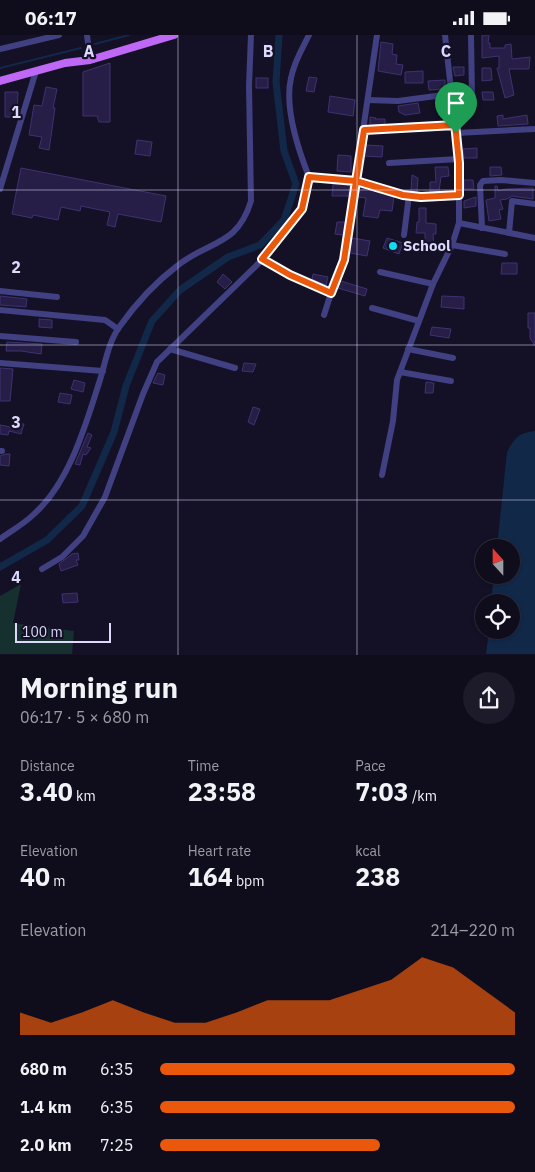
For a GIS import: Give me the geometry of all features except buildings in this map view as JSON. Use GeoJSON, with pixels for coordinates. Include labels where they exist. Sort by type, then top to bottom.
{"type":"FeatureCollection","features":[{"type":"Feature","properties":{"kind":"main road"},"geometry":{"type":"LineString","coordinates":[[0,81],[65,63],[90,60],[174,35]]}},
{"type":"Feature","properties":{"kind":"street"},"geometry":{"type":"LineString","coordinates":[[0,49],[59,35]]}},
{"type":"Feature","properties":{"kind":"street"},"geometry":{"type":"LineString","coordinates":[[87,35],[90,60]]}},
{"type":"Feature","properties":{"kind":"street"},"geometry":{"type":"LineString","coordinates":[[0,539],[35,514],[47,501],[61,479],[77,447],[118,329],[134,308],[175,267],[187,258],[231,235],[247,216],[251,201],[249,86],[251,35]]}},
{"type":"Feature","properties":{"kind":"street"},"geometry":{"type":"LineString","coordinates":[[42,569],[62,557],[83,536],[105,497],[143,393],[157,362],[262,259],[302,209],[309,177],[301,155],[290,111],[289,97],[290,79],[296,60],[309,35]]}},
{"type":"Feature","properties":{"kind":"street"},"geometry":{"type":"LineString","coordinates":[[324,315],[344,260],[377,35]]}},
{"type":"Feature","properties":{"kind":"street"},"geometry":{"type":"LineString","coordinates":[[382,475],[393,421],[397,380],[433,284],[452,245],[460,223],[459,159],[445,35]]}},
{"type":"Feature","properties":{"kind":"street"},"geometry":{"type":"LineString","coordinates":[[470,35],[472,98]]}},
{"type":"Feature","properties":{"kind":"street"},"geometry":{"type":"LineString","coordinates":[[0,189],[36,71]]}},
{"type":"Feature","properties":{"kind":"street"},"geometry":{"type":"LineString","coordinates":[[368,100],[398,101],[451,94]]}},
{"type":"Feature","properties":{"kind":"street"},"geometry":{"type":"LineString","coordinates":[[364,130],[455,125]]}},
{"type":"Feature","properties":{"kind":"street"},"geometry":{"type":"LineString","coordinates":[[456,133],[535,129]]}},
{"type":"Feature","properties":{"kind":"street"},"geometry":{"type":"LineString","coordinates":[[390,163],[459,159]]}},
{"type":"Feature","properties":{"kind":"street"},"geometry":{"type":"LineString","coordinates":[[309,177],[356,181],[421,197],[459,195]]}},
{"type":"Feature","properties":{"kind":"street"},"geometry":{"type":"LineString","coordinates":[[482,227],[480,185],[483,181],[501,180],[535,183]]}},
{"type":"Feature","properties":{"kind":"street"},"geometry":{"type":"LineString","coordinates":[[404,235],[409,195]]}},
{"type":"Feature","properties":{"kind":"street"},"geometry":{"type":"LineString","coordinates":[[509,233],[512,201],[535,204]]}},
{"type":"Feature","properties":{"kind":"street"},"geometry":{"type":"LineString","coordinates":[[460,223],[535,238]]}},
{"type":"Feature","properties":{"kind":"street"},"geometry":{"type":"LineString","coordinates":[[452,245],[506,254]]}},
{"type":"Feature","properties":{"kind":"street"},"geometry":{"type":"LineString","coordinates":[[262,259],[290,275],[331,293]]}},
{"type":"Feature","properties":{"kind":"street"},"geometry":{"type":"LineString","coordinates":[[380,272],[433,284]]}},
{"type":"Feature","properties":{"kind":"street"},"geometry":{"type":"LineString","coordinates":[[0,291],[57,297]]}},
{"type":"Feature","properties":{"kind":"street"},"geometry":{"type":"LineString","coordinates":[[372,308],[419,321]]}},
{"type":"Feature","properties":{"kind":"street"},"geometry":{"type":"LineString","coordinates":[[0,310],[105,320],[118,329]]}},
{"type":"Feature","properties":{"kind":"street"},"geometry":{"type":"LineString","coordinates":[[0,336],[76,341]]}},
{"type":"Feature","properties":{"kind":"street"},"geometry":{"type":"LineString","coordinates":[[170,349],[235,368]]}},
{"type":"Feature","properties":{"kind":"street"},"geometry":{"type":"LineString","coordinates":[[408,349],[453,358]]}},
{"type":"Feature","properties":{"kind":"street"},"geometry":{"type":"LineString","coordinates":[[0,363],[103,371]]}},
{"type":"Feature","properties":{"kind":"street"},"geometry":{"type":"LineString","coordinates":[[400,372],[451,381]]}},
{"type":"Feature","properties":{"kind":"green space"},"geometry":{"type":"Polygon","coordinates":[[[21,584],[13,623],[74,631],[72,654],[0,654],[0,596],[21,584]]]}},
{"type":"Feature","properties":{"kind":"water"},"geometry":{"type":"Polygon","coordinates":[[[535,431],[535,654],[486,654],[488,639],[520,639],[520,594],[492,594],[493,584],[520,584],[520,539],[498,539],[507,452],[512,443],[525,433],[535,431]]]}},
{"type":"Feature","properties":{"kind":"waterway"},"geometry":{"type":"LineString","coordinates":[[95,44],[129,35]]}},
{"type":"Feature","properties":{"kind":"waterway"},"geometry":{"type":"LineString","coordinates":[[0,567],[47,540],[82,506],[114,432],[126,386],[152,321],[180,290],[228,257],[260,245],[284,220],[296,184],[284,151],[276,82],[279,35]]}},
{"type":"Feature","properties":{"kind":"waterway"},"geometry":{"type":"LineString","coordinates":[[0,68],[81,48]]}},
{"type":"Feature","properties":{"kind":"place","name":"School"},"geometry":{"type":"Point","coordinates":[393,246]}},
{"type":"Feature","properties":{"kind":"route"},"geometry":{"type":"LineString","coordinates":[[456,133],[455,125],[364,130],[356,181],[309,177],[302,209],[262,259],[290,275],[331,293],[344,260],[356,181],[403,195],[421,197],[459,195],[459,163],[456,133]]}}]}
